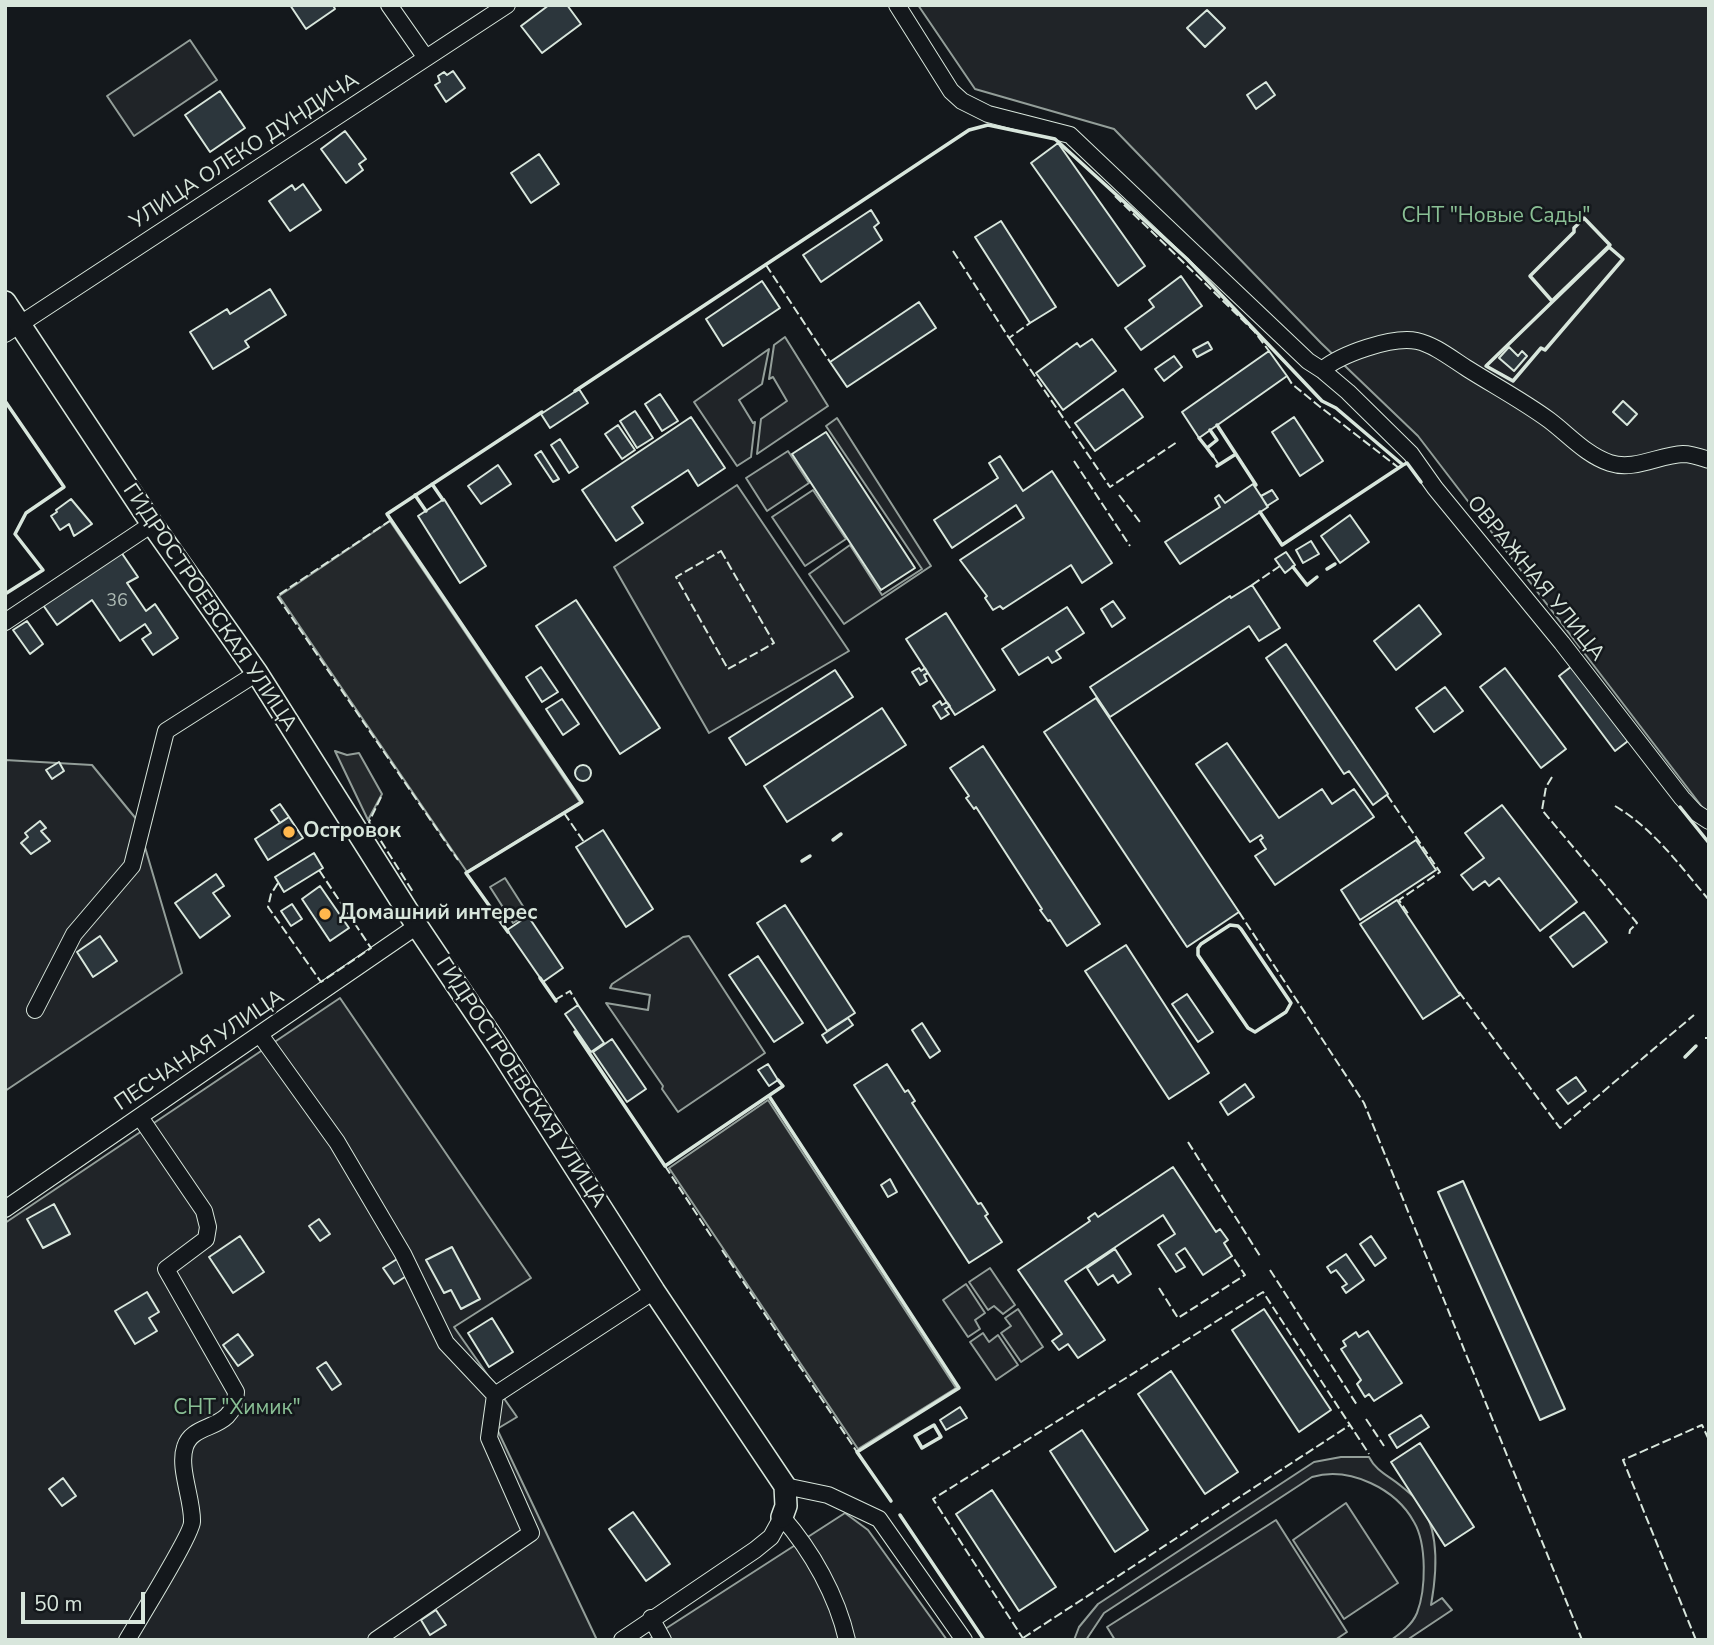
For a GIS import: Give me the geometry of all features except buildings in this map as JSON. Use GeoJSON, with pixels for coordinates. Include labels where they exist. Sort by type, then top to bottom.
{"type":"FeatureCollection","features":[{"type":"Feature","properties":{"kind":"street"},"geometry":{"type":"LineString","coordinates":[[389,5],[426,58]]}},
{"type":"Feature","properties":{"kind":"street","name":"УЛИЦА ОЛЕКО ДУНДИЧА"},"geometry":{"type":"LineString","coordinates":[[13,329],[507,5]]}},
{"type":"Feature","properties":{"kind":"street","name":"ОВРАЖНАЯ УЛИЦА"},"geometry":{"type":"LineString","coordinates":[[897,5],[951,91],[962,101],[988,114],[1070,135],[1308,361],[1368,410],[1411,454],[1435,488],[1562,643],[1682,798],[1695,812],[1709,821]]}},
{"type":"Feature","properties":{"kind":"street","name":"ГИДРОСТРОЕВСКАЯ УЛИЦА"},"geometry":{"type":"LineString","coordinates":[[5,302],[13,329],[257,673],[417,926],[499,1048],[654,1291],[785,1486]]}},
{"type":"Feature","properties":{"kind":"street"},"geometry":{"type":"LineString","coordinates":[[1322,370],[1333,360],[1385,343],[1414,340],[1434,348],[1531,408],[1580,447],[1607,463],[1618,466],[1681,454],[1709,460]]}},
{"type":"Feature","properties":{"kind":"street"},"geometry":{"type":"LineString","coordinates":[[5,622],[152,524]]}},
{"type":"Feature","properties":{"kind":"street"},"geometry":{"type":"LineString","coordinates":[[35,1010],[74,934],[132,866],[166,731],[257,673]]}},
{"type":"Feature","properties":{"kind":"street","name":"ПЕСЧАНАЯ УЛИЦА"},"geometry":{"type":"LineString","coordinates":[[5,1209],[261,1036],[417,926]]}},
{"type":"Feature","properties":{"kind":"street"},"geometry":{"type":"LineString","coordinates":[[261,1036],[343,1153],[403,1254],[446,1343],[495,1395]]}},
{"type":"Feature","properties":{"kind":"street"},"geometry":{"type":"LineString","coordinates":[[127,1640],[193,1525],[183,1458],[185,1445],[195,1434],[227,1417],[236,1406],[236,1392],[166,1269],[206,1239],[208,1227],[204,1212],[140,1117]]}},
{"type":"Feature","properties":{"kind":"street"},"geometry":{"type":"LineString","coordinates":[[376,1640],[531,1534],[489,1438],[495,1395],[654,1291]]}},
{"type":"Feature","properties":{"kind":"street"},"geometry":{"type":"LineString","coordinates":[[622,1640],[771,1537],[786,1506],[785,1486],[828,1495],[879,1519],[964,1640]]}},
{"type":"Feature","properties":{"kind":"street"},"geometry":{"type":"LineString","coordinates":[[782,1517],[802,1539],[841,1616],[846,1640]]}},
{"type":"Feature","properties":{"kind":"street"},"geometry":{"type":"LineString","coordinates":[[651,1618],[663,1640]]}},
{"type":"Feature","properties":{"kind":"green space","name":"СНТ \"Новые Сады\""},"geometry":{"type":"Polygon","coordinates":[[[918,5],[1709,5],[1709,816],[1418,436],[1321,343],[1114,129],[975,89],[918,5]]]}},
{"type":"Feature","properties":{"kind":"green space"},"geometry":{"type":"Polygon","coordinates":[[[190,40],[217,80],[134,136],[107,96],[190,40]]]}},
{"type":"Feature","properties":{"kind":"green space"},"geometry":{"type":"Polygon","coordinates":[[[785,337],[828,406],[757,454],[761,419],[787,401],[773,377],[769,379],[774,345],[785,337]]]}},
{"type":"Feature","properties":{"kind":"green space"},"geometry":{"type":"Polygon","coordinates":[[[769,349],[762,384],[739,400],[753,423],[755,422],[751,457],[737,466],[694,402],[769,349]]]}},
{"type":"Feature","properties":{"kind":"green space"},"geometry":{"type":"Polygon","coordinates":[[[837,418],[931,566],[844,624],[809,574],[850,545],[882,595],[922,569],[826,426],[837,418]]]}},
{"type":"Feature","properties":{"kind":"green space"},"geometry":{"type":"Polygon","coordinates":[[[788,451],[809,483],[767,511],[746,478],[788,451]]]}},
{"type":"Feature","properties":{"kind":"green space"},"geometry":{"type":"Polygon","coordinates":[[[737,485],[849,651],[709,733],[614,567],[737,485]]]}},
{"type":"Feature","properties":{"kind":"green space"},"geometry":{"type":"Polygon","coordinates":[[[813,490],[846,539],[805,566],[772,517],[813,490]]]}},
{"type":"Feature","properties":{"kind":"green space"},"geometry":{"type":"Polygon","coordinates":[[[5,760],[92,765],[137,820],[182,973],[5,1091],[5,760]]]}},
{"type":"Feature","properties":{"kind":"green space"},"geometry":{"type":"Polygon","coordinates":[[[689,936],[765,1053],[678,1112],[606,1003],[648,1010],[650,995],[610,988],[612,984],[683,937],[689,936]]]}},
{"type":"Feature","properties":{"kind":"green space","name":"СНТ \"Химик\""},"geometry":{"type":"Polygon","coordinates":[[[340,998],[531,1278],[454,1327],[517,1417],[497,1429],[597,1640],[5,1640],[5,1223],[340,998]]]}},
{"type":"Feature","properties":{"kind":"green space"},"geometry":{"type":"Polygon","coordinates":[[[990,1268],[1015,1305],[1003,1314],[994,1306],[988,1310],[969,1282],[990,1268]]]}},
{"type":"Feature","properties":{"kind":"green space"},"geometry":{"type":"Polygon","coordinates":[[[966,1284],[985,1313],[975,1320],[980,1329],[968,1337],[943,1300],[966,1284]]]}},
{"type":"Feature","properties":{"kind":"green space"},"geometry":{"type":"Polygon","coordinates":[[[1018,1309],[1043,1347],[1021,1362],[1001,1333],[1011,1326],[1005,1318],[1018,1309]]]}},
{"type":"Feature","properties":{"kind":"green space"},"geometry":{"type":"Polygon","coordinates":[[[983,1333],[989,1342],[998,1335],[1018,1365],[996,1380],[970,1342],[983,1333]]]}},
{"type":"Feature","properties":{"kind":"green space"},"geometry":{"type":"Polygon","coordinates":[[[1341,1457],[1369,1457],[1379,1470],[1417,1500],[1425,1511],[1434,1536],[1436,1564],[1431,1605],[1442,1598],[1452,1610],[1407,1640],[1391,1640],[1412,1621],[1420,1603],[1424,1567],[1418,1531],[1406,1510],[1384,1490],[1356,1478],[1327,1474],[1312,1477],[1104,1613],[1086,1640],[1074,1640],[1079,1627],[1098,1604],[1314,1462],[1341,1457]]]}},
{"type":"Feature","properties":{"kind":"green space"},"geometry":{"type":"Polygon","coordinates":[[[1346,1503],[1398,1583],[1344,1619],[1293,1540],[1346,1503]]]}},
{"type":"Feature","properties":{"kind":"green space"},"geometry":{"type":"Polygon","coordinates":[[[845,1513],[868,1530],[947,1640],[648,1640],[845,1513]]]}},
{"type":"Feature","properties":{"kind":"green space"},"geometry":{"type":"Polygon","coordinates":[[[1276,1520],[1347,1632],[1335,1640],[1115,1640],[1107,1627],[1276,1520]]]}},
{"type":"Feature","properties":{"kind":"shaded area"},"geometry":{"type":"Polygon","coordinates":[[[390,521],[580,802],[467,872],[279,596],[390,521]]]}},
{"type":"Feature","properties":{"kind":"shaded area"},"geometry":{"type":"Polygon","coordinates":[[[335,751],[347,755],[359,753],[382,794],[368,820],[335,751]]]}},
{"type":"Feature","properties":{"kind":"shaded area"},"geometry":{"type":"Polygon","coordinates":[[[505,878],[528,914],[513,923],[490,887],[505,878]]]}},
{"type":"Feature","properties":{"kind":"shaded area"},"geometry":{"type":"Polygon","coordinates":[[[768,1100],[956,1388],[858,1449],[669,1168],[768,1100]]]}},
{"type":"Feature","properties":{"kind":"fence"},"geometry":{"type":"LineString","coordinates":[[1115,196],[1254,331],[1269,351]]}},
{"type":"Feature","properties":{"kind":"fence"},"geometry":{"type":"LineString","coordinates":[[953,251],[1009,338],[1030,323]]}},
{"type":"Feature","properties":{"kind":"fence"},"geometry":{"type":"LineString","coordinates":[[766,265],[830,362]]}},
{"type":"Feature","properties":{"kind":"fence"},"geometry":{"type":"LineString","coordinates":[[1009,338],[1110,487],[1177,442]]}},
{"type":"Feature","properties":{"kind":"fence"},"geometry":{"type":"LineString","coordinates":[[1287,376],[1292,384],[1399,468]]}},
{"type":"Feature","properties":{"kind":"fence"},"geometry":{"type":"LineString","coordinates":[[1213,456],[1219,465]]}},
{"type":"Feature","properties":{"kind":"fence"},"geometry":{"type":"LineString","coordinates":[[1074,461],[1130,546]]}},
{"type":"Feature","properties":{"kind":"fence"},"geometry":{"type":"LineString","coordinates":[[1119,495],[1140,522]]}},
{"type":"Feature","properties":{"kind":"fence"},"geometry":{"type":"LineString","coordinates":[[391,520],[277,596],[458,860]]}},
{"type":"Feature","properties":{"kind":"fence"},"geometry":{"type":"LineString","coordinates":[[721,551],[774,643],[728,669],[676,577],[721,551]]}},
{"type":"Feature","properties":{"kind":"fence"},"geometry":{"type":"LineString","coordinates":[[1252,585],[1280,566]]}},
{"type":"Feature","properties":{"kind":"fence"},"geometry":{"type":"LineString","coordinates":[[1552,777],[1546,787],[1542,810],[1637,923],[1630,930],[1629,936]]}},
{"type":"Feature","properties":{"kind":"fence"},"geometry":{"type":"LineString","coordinates":[[1387,795],[1440,872],[1399,900],[1409,915]]}},
{"type":"Feature","properties":{"kind":"fence"},"geometry":{"type":"LineString","coordinates":[[381,797],[369,822],[413,892]]}},
{"type":"Feature","properties":{"kind":"fence"},"geometry":{"type":"LineString","coordinates":[[1615,806],[1654,837],[1709,900]]}},
{"type":"Feature","properties":{"kind":"fence"},"geometry":{"type":"LineString","coordinates":[[564,813],[584,842]]}},
{"type":"Feature","properties":{"kind":"fence"},"geometry":{"type":"LineString","coordinates":[[278,883],[271,894],[268,907],[321,982],[371,948],[319,870]]}},
{"type":"Feature","properties":{"kind":"fence"},"geometry":{"type":"LineString","coordinates":[[1239,912],[1364,1103],[1582,1640]]}},
{"type":"Feature","properties":{"kind":"fence"},"geometry":{"type":"LineString","coordinates":[[555,1000],[570,991],[578,1005]]}},
{"type":"Feature","properties":{"kind":"fence"},"geometry":{"type":"LineString","coordinates":[[1459,992],[1560,1128],[1694,1015]]}},
{"type":"Feature","properties":{"kind":"fence"},"geometry":{"type":"LineString","coordinates":[[1188,1142],[1260,1256]]}},
{"type":"Feature","properties":{"kind":"fence"},"geometry":{"type":"LineString","coordinates":[[665,1166],[713,1239]]}},
{"type":"Feature","properties":{"kind":"fence"},"geometry":{"type":"LineString","coordinates":[[722,1250],[857,1452]]}},
{"type":"Feature","properties":{"kind":"fence"},"geometry":{"type":"LineString","coordinates":[[1159,1288],[1178,1318],[1245,1275],[1232,1256]]}},
{"type":"Feature","properties":{"kind":"fence"},"geometry":{"type":"LineString","coordinates":[[1270,1270],[1357,1405]]}},
{"type":"Feature","properties":{"kind":"fence"},"geometry":{"type":"LineString","coordinates":[[1024,1640],[933,1499],[1263,1292],[1369,1454]]}},
{"type":"Feature","properties":{"kind":"fence"},"geometry":{"type":"LineString","coordinates":[[1366,1419],[1384,1446]]}},
{"type":"Feature","properties":{"kind":"fence"},"geometry":{"type":"LineString","coordinates":[[1023,1638],[1350,1425]]}},
{"type":"Feature","properties":{"kind":"fence"},"geometry":{"type":"LineString","coordinates":[[1696,1640],[1623,1460],[1702,1425],[1709,1440]]}},
{"type":"Feature","properties":{"kind":"wall"},"geometry":{"type":"LineString","coordinates":[[575,391],[969,130],[988,125],[1055,139],[1187,259],[1322,401],[1336,408],[1403,465],[1407,463],[1421,482]]}},
{"type":"Feature","properties":{"kind":"wall"},"geometry":{"type":"LineString","coordinates":[[1584,218],[1610,245],[1552,301],[1530,276],[1574,232],[1574,228],[1584,218]]}},
{"type":"Feature","properties":{"kind":"wall"},"geometry":{"type":"LineString","coordinates":[[1609,247],[1623,259],[1545,350],[1541,348],[1513,381],[1486,366],[1609,247]]}},
{"type":"Feature","properties":{"kind":"wall"},"geometry":{"type":"LineString","coordinates":[[5,401],[64,487],[26,513],[15,534],[43,570],[5,594]]}},
{"type":"Feature","properties":{"kind":"wall"},"geometry":{"type":"LineString","coordinates":[[508,932],[466,873],[582,802],[387,514],[542,412]]}},
{"type":"Feature","properties":{"kind":"wall"},"geometry":{"type":"LineString","coordinates":[[1217,425],[1256,485]]}},
{"type":"Feature","properties":{"kind":"wall"},"geometry":{"type":"LineString","coordinates":[[1199,438],[1207,448],[1217,440],[1210,430]]}},
{"type":"Feature","properties":{"kind":"wall"},"geometry":{"type":"LineString","coordinates":[[1207,448],[1213,456]]}},
{"type":"Feature","properties":{"kind":"wall"},"geometry":{"type":"LineString","coordinates":[[1217,466],[1236,454]]}},
{"type":"Feature","properties":{"kind":"wall"},"geometry":{"type":"LineString","coordinates":[[1260,512],[1282,545],[1403,465]]}},
{"type":"Feature","properties":{"kind":"wall"},"geometry":{"type":"LineString","coordinates":[[432,484],[443,500]]}},
{"type":"Feature","properties":{"kind":"wall"},"geometry":{"type":"LineString","coordinates":[[415,495],[426,511]]}},
{"type":"Feature","properties":{"kind":"wall"},"geometry":{"type":"LineString","coordinates":[[1327,569],[1335,564]]}},
{"type":"Feature","properties":{"kind":"wall"},"geometry":{"type":"LineString","coordinates":[[1293,567],[1307,585],[1317,577]]}},
{"type":"Feature","properties":{"kind":"wall"},"geometry":{"type":"LineString","coordinates":[[1680,807],[1709,843]]}},
{"type":"Feature","properties":{"kind":"wall"},"geometry":{"type":"LineString","coordinates":[[833,840],[841,834]]}},
{"type":"Feature","properties":{"kind":"wall"},"geometry":{"type":"LineString","coordinates":[[802,861],[810,856]]}},
{"type":"Feature","properties":{"kind":"wall"},"geometry":{"type":"LineString","coordinates":[[1230,925],[1241,929],[1291,1003],[1286,1012],[1255,1032],[1248,1028],[1198,955],[1201,944],[1230,925]]}},
{"type":"Feature","properties":{"kind":"wall"},"geometry":{"type":"LineString","coordinates":[[540,978],[556,1001]]}},
{"type":"Feature","properties":{"kind":"wall"},"geometry":{"type":"LineString","coordinates":[[575,1032],[665,1166],[783,1086],[778,1080]]}},
{"type":"Feature","properties":{"kind":"wall"},"geometry":{"type":"LineString","coordinates":[[1685,1057],[1696,1046]]}},
{"type":"Feature","properties":{"kind":"wall"},"geometry":{"type":"LineString","coordinates":[[769,1096],[959,1388],[857,1452],[891,1501]]}},
{"type":"Feature","properties":{"kind":"wall"},"geometry":{"type":"LineString","coordinates":[[934,1425],[941,1437],[922,1448],[915,1436],[934,1425]]}},
{"type":"Feature","properties":{"kind":"wall"},"geometry":{"type":"LineString","coordinates":[[900,1515],[984,1640]]}},
{"type":"Feature","properties":{"kind":"place","name":"Островок"},"geometry":{"type":"Point","coordinates":[289,832]}},
{"type":"Feature","properties":{"kind":"place","name":"Домашний интерес"},"geometry":{"type":"Point","coordinates":[325,914]}}]}
